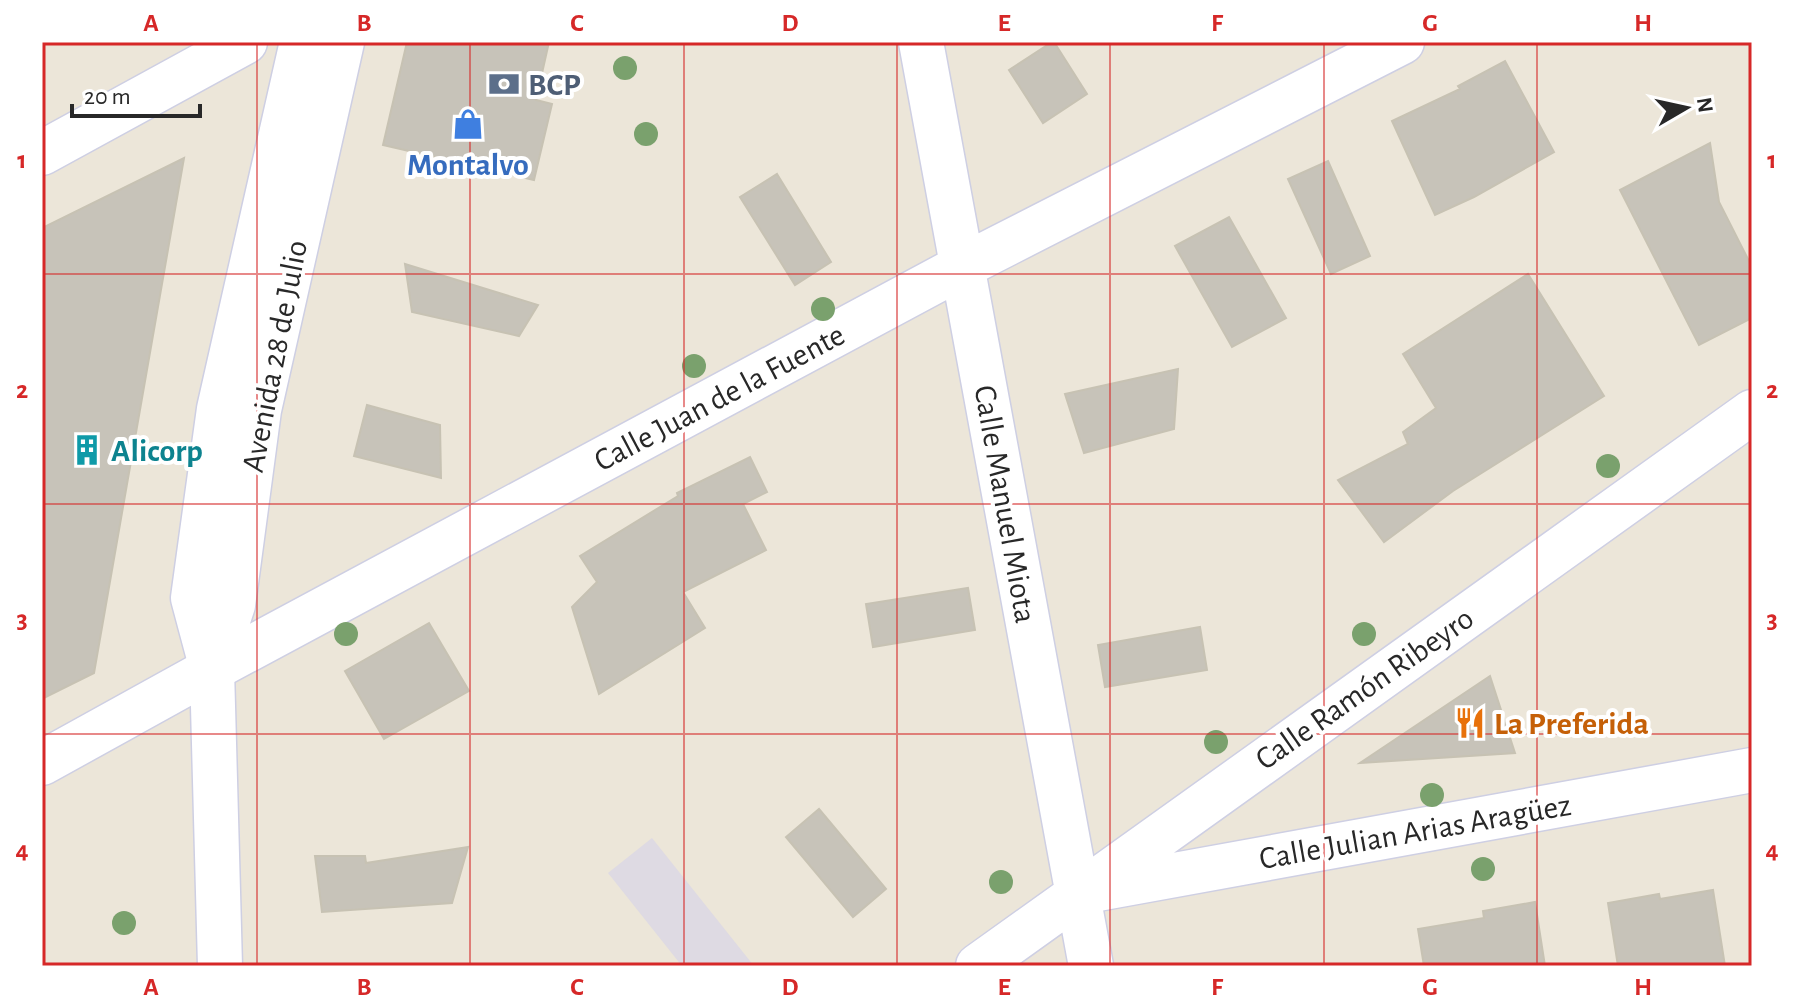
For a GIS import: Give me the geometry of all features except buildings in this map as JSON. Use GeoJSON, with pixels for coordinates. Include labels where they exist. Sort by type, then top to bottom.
{"type":"FeatureCollection","features":[{"type":"Feature","properties":{"kind":"street"},"geometry":{"type":"LineString","coordinates":[[42,153],[245,42]]}},
{"type":"Feature","properties":{"kind":"street","name":"Avenida 28 de Julio"},"geometry":{"type":"LineString","coordinates":[[220,966],[212,669],[193,598],[219,409],[302,42]]}},
{"type":"Feature","properties":{"kind":"street","name":"Avenida 28 de Julio"},"geometry":{"type":"LineString","coordinates":[[212,669],[233,605],[259,410],[342,42]]}},
{"type":"Feature","properties":{"kind":"street","name":"Calle Manuel Miota"},"geometry":{"type":"LineString","coordinates":[[921,42],[1091,966]]}},
{"type":"Feature","properties":{"kind":"street","name":"Calle Juan de la Fuente"},"geometry":{"type":"LineString","coordinates":[[42,763],[963,266],[1402,42]]}},
{"type":"Feature","properties":{"kind":"street","name":"Calle Ramón Ribeyro"},"geometry":{"type":"LineString","coordinates":[[978,966],[1752,412]]}},
{"type":"Feature","properties":{"kind":"street","name":"Calle Julian Arias Aragüez"},"geometry":{"type":"LineString","coordinates":[[1078,893],[1752,770]]}},
{"type":"Feature","properties":{"kind":"shaded area"},"geometry":{"type":"Polygon","coordinates":[[[652,838],[754,966],[682,966],[608,873],[652,838]]]}},
{"type":"Feature","properties":{"kind":"place","name":"BCP"},"geometry":{"type":"Point","coordinates":[504,84]}},
{"type":"Feature","properties":{"kind":"place","name":"Montalvo"},"geometry":{"type":"Point","coordinates":[468,124]}},
{"type":"Feature","properties":{"kind":"place","name":"Alicorp"},"geometry":{"type":"Point","coordinates":[87,450]}},
{"type":"Feature","properties":{"kind":"place","name":"La Preferida"},"geometry":{"type":"Point","coordinates":[1470,723]}}]}
